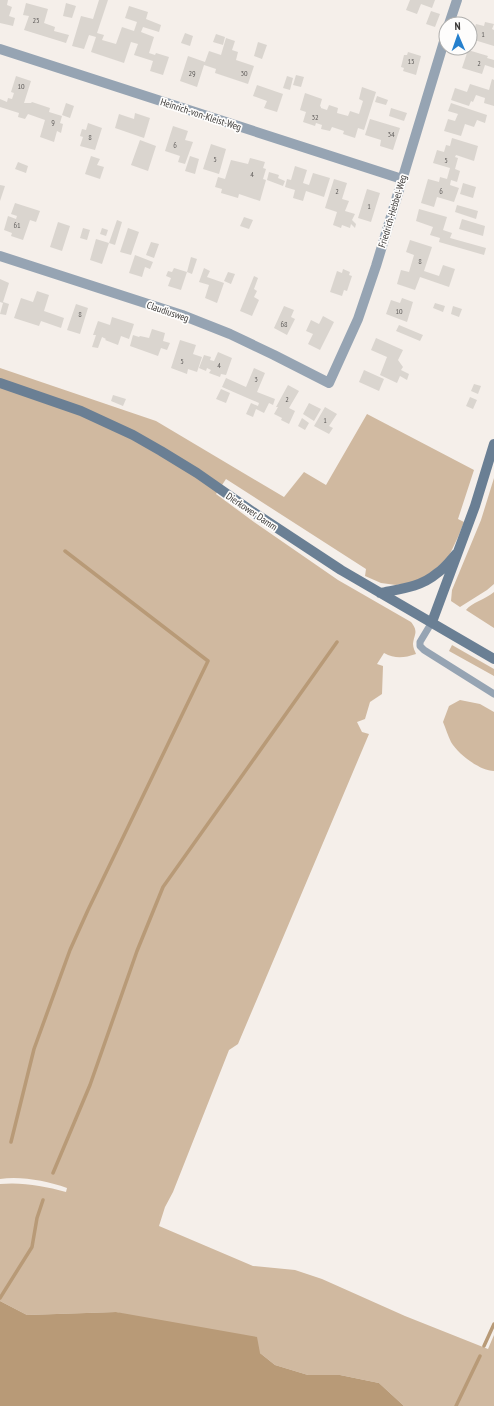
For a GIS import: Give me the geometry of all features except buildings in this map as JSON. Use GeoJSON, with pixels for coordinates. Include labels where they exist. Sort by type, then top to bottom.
{"type":"FeatureCollection","features":[{"type":"Feature","properties":{"kind":"street"},"geometry":{"type":"LineString","coordinates":[[452,16],[457,0]]}},
{"type":"Feature","properties":{"kind":"street","name":"Heinrich-von-Kleist-Weg"},"geometry":{"type":"LineString","coordinates":[[0,49],[402,179]]}},
{"type":"Feature","properties":{"kind":"street","name":"Friedrich-Hebbel-Weg"},"geometry":{"type":"LineString","coordinates":[[329,383],[358,319],[376,266],[440,56]]}},
{"type":"Feature","properties":{"kind":"street","name":"Claudiusweg"},"geometry":{"type":"LineString","coordinates":[[0,256],[182,315],[236,337],[329,383]]}},
{"type":"Feature","properties":{"kind":"street","name":"Dierkower Damm"},"geometry":{"type":"LineString","coordinates":[[0,383],[81,411],[133,435],[196,472],[253,512],[341,570],[494,659]]}},
{"type":"Feature","properties":{"kind":"street"},"geometry":{"type":"LineString","coordinates":[[432,622],[475,506],[494,444]]}},
{"type":"Feature","properties":{"kind":"street"},"geometry":{"type":"LineString","coordinates":[[380,593],[411,586],[436,575],[459,551]]}},
{"type":"Feature","properties":{"kind":"lane"},"geometry":{"type":"LineString","coordinates":[[432,622],[420,642],[420,646],[494,694]]}},
{"type":"Feature","properties":{"kind":"shaded area"},"geometry":{"type":"Polygon","coordinates":[[[0,368],[156,421],[284,497],[304,472],[326,485],[367,414],[474,470],[458,519],[464,522],[448,558],[426,577],[410,583],[396,585],[381,583],[365,576],[366,569],[226,479],[216,494],[338,580],[411,622],[415,628],[413,644],[416,654],[400,657],[384,653],[377,664],[383,666],[382,694],[370,702],[365,719],[357,722],[362,732],[369,734],[238,1044],[229,1050],[173,1192],[165,1207],[159,1226],[253,1266],[295,1270],[322,1279],[405,1316],[488,1349],[494,1335],[494,1406],[404,1406],[379,1383],[340,1375],[308,1375],[275,1365],[260,1353],[116,1312],[27,1315],[0,1301],[0,1184],[33,1185],[66,1192],[67,1188],[34,1180],[17,1178],[0,1179],[0,368]]]}},
{"type":"Feature","properties":{"kind":"shaded area"},"geometry":{"type":"Polygon","coordinates":[[[494,478],[494,584],[460,607],[451,601],[452,590],[481,520],[494,478]]]}},
{"type":"Feature","properties":{"kind":"shaded area"},"geometry":{"type":"Polygon","coordinates":[[[494,592],[494,628],[466,610],[471,605],[494,592]]]}},
{"type":"Feature","properties":{"kind":"shaded area"},"geometry":{"type":"Polygon","coordinates":[[[452,645],[494,669],[494,676],[449,651],[452,645]]]}},
{"type":"Feature","properties":{"kind":"shaded area"},"geometry":{"type":"Polygon","coordinates":[[[460,700],[480,704],[494,712],[494,771],[482,768],[470,761],[454,747],[451,742],[443,722],[449,706],[460,700]]]}},
{"type":"Feature","properties":{"kind":"shaded area"},"geometry":{"type":"Polygon","coordinates":[[[0,1301],[27,1315],[116,1312],[257,1337],[260,1353],[275,1365],[308,1375],[340,1375],[379,1383],[404,1406],[0,1406],[0,1301]]]}},
{"type":"Feature","properties":{"kind":"waterway"},"geometry":{"type":"LineString","coordinates":[[11,1142],[34,1049],[70,950],[208,661],[65,551]]}},
{"type":"Feature","properties":{"kind":"waterway"},"geometry":{"type":"LineString","coordinates":[[53,1173],[90,1085],[137,951],[163,887],[337,642]]}},
{"type":"Feature","properties":{"kind":"waterway"},"geometry":{"type":"LineString","coordinates":[[0,1298],[32,1247],[37,1218],[43,1200]]}},
{"type":"Feature","properties":{"kind":"waterway"},"geometry":{"type":"LineString","coordinates":[[484,1346],[494,1324]]}},
{"type":"Feature","properties":{"kind":"waterway"},"geometry":{"type":"LineString","coordinates":[[456,1406],[480,1356]]}}]}
